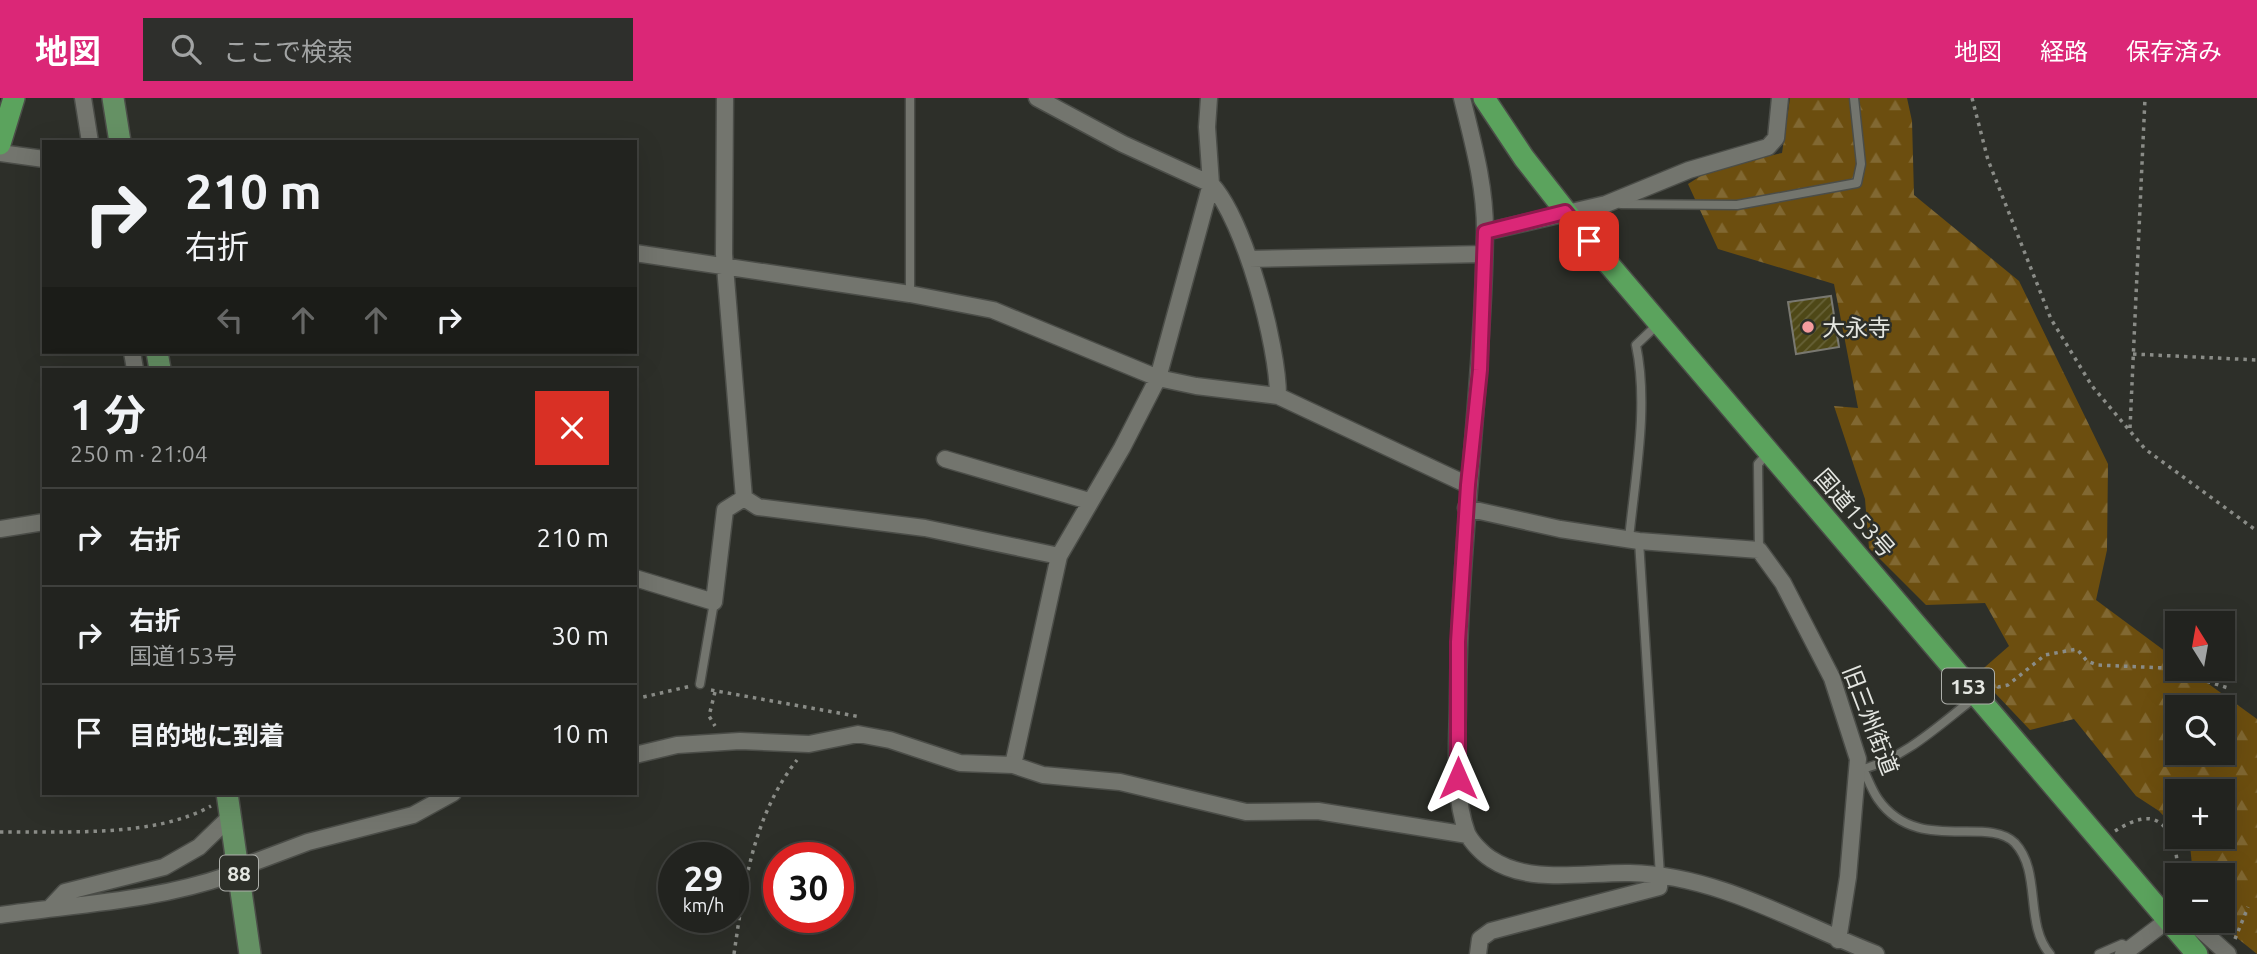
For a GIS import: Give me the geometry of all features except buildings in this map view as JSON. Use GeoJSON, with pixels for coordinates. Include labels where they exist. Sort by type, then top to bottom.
{"type":"FeatureCollection","features":[{"type":"Feature","properties":{"kind":"highway"},"geometry":{"type":"LineString","coordinates":[[0,144],[14,98]]}},
{"type":"Feature","properties":{"kind":"highway","name":"国道153号"},"geometry":{"type":"LineString","coordinates":[[1484,98],[1524,158],[1565,212],[1658,324],[2165,912]]}},
{"type":"Feature","properties":{"kind":"highway","name":"国道153号"},"geometry":{"type":"LineString","coordinates":[[2182,933],[2197,954]]}},
{"type":"Feature","properties":{"kind":"main road"},"geometry":{"type":"LineString","coordinates":[[113,98],[120,140]]}},
{"type":"Feature","properties":{"kind":"main road","name":"88"},"geometry":{"type":"LineString","coordinates":[[228,802],[250,954]]}},
{"type":"Feature","properties":{"kind":"street"},"geometry":{"type":"LineString","coordinates":[[83,98],[90,140]]}},
{"type":"Feature","properties":{"kind":"street"},"geometry":{"type":"LineString","coordinates":[[725,98],[724,254],[744,498]]}},
{"type":"Feature","properties":{"kind":"street"},"geometry":{"type":"LineString","coordinates":[[1037,98],[1123,144],[1211,184],[1222,195],[1249,259],[1278,372],[1278,396]]}},
{"type":"Feature","properties":{"kind":"street"},"geometry":{"type":"LineString","coordinates":[[1013,765],[1059,556],[1122,448],[1158,378],[1211,184],[1207,127],[1209,98]]}},
{"type":"Feature","properties":{"kind":"street"},"geometry":{"type":"LineString","coordinates":[[1462,98],[1484,191],[1485,232],[1480,370],[1466,508],[1458,642],[1458,778],[1468,835],[1488,857],[1517,870],[1536,874],[1660,876],[1701,884],[1778,910],[1838,940],[1875,954]]}},
{"type":"Feature","properties":{"kind":"street"},"geometry":{"type":"LineString","coordinates":[[1485,232],[1606,204],[1689,170],[1768,148],[1776,138],[1780,98]]}},
{"type":"Feature","properties":{"kind":"street"},"geometry":{"type":"LineString","coordinates":[[0,153],[42,159]]}},
{"type":"Feature","properties":{"kind":"street"},"geometry":{"type":"LineString","coordinates":[[637,253],[910,293],[993,310],[1158,378],[1196,386],[1278,396],[1468,485]]}},
{"type":"Feature","properties":{"kind":"street"},"geometry":{"type":"LineString","coordinates":[[1249,259],[1484,254]]}},
{"type":"Feature","properties":{"kind":"street"},"geometry":{"type":"LineString","coordinates":[[945,459],[1089,501]]}},
{"type":"Feature","properties":{"kind":"street"},"geometry":{"type":"LineString","coordinates":[[744,498],[758,507],[925,528],[1059,556]]}},
{"type":"Feature","properties":{"kind":"street"},"geometry":{"type":"LineString","coordinates":[[637,580],[714,602],[725,510],[744,498]]}},
{"type":"Feature","properties":{"kind":"street"},"geometry":{"type":"LineString","coordinates":[[1466,508],[1560,529],[1634,540],[1759,550]]}},
{"type":"Feature","properties":{"kind":"street"},"geometry":{"type":"LineString","coordinates":[[0,529],[42,522]]}},
{"type":"Feature","properties":{"kind":"street","name":"旧三州街道"},"geometry":{"type":"LineString","coordinates":[[1759,550],[1783,583],[1832,678],[1861,764]]}},
{"type":"Feature","properties":{"kind":"street"},"geometry":{"type":"LineString","coordinates":[[637,755],[677,745],[715,742],[809,744],[858,734],[890,740],[960,763],[1013,765],[1043,775],[1120,782],[1246,812],[1318,811],[1468,835]]}},
{"type":"Feature","properties":{"kind":"street"},"geometry":{"type":"LineString","coordinates":[[1838,940],[1861,764]]}},
{"type":"Feature","properties":{"kind":"street"},"geometry":{"type":"LineString","coordinates":[[252,863],[308,842],[413,815],[449,795]]}},
{"type":"Feature","properties":{"kind":"street"},"geometry":{"type":"LineString","coordinates":[[50,908],[65,892],[164,867],[199,847],[228,802]]}},
{"type":"Feature","properties":{"kind":"street"},"geometry":{"type":"LineString","coordinates":[[0,915],[105,904],[188,890],[229,875]]}},
{"type":"Feature","properties":{"kind":"street"},"geometry":{"type":"LineString","coordinates":[[1478,954],[1480,940],[1491,931],[1659,887],[1660,876]]}},
{"type":"Feature","properties":{"kind":"street"},"geometry":{"type":"LineString","coordinates":[[2127,951],[2165,925]]}},
{"type":"Feature","properties":{"kind":"street"},"geometry":{"type":"LineString","coordinates":[[2209,933],[2231,948]]}},
{"type":"Feature","properties":{"kind":"lane"},"geometry":{"type":"LineString","coordinates":[[910,293],[911,98]]}},
{"type":"Feature","properties":{"kind":"lane"},"geometry":{"type":"LineString","coordinates":[[1589,241],[1606,204],[1737,205],[1857,183],[1861,164],[1854,98]]}},
{"type":"Feature","properties":{"kind":"lane"},"geometry":{"type":"LineString","coordinates":[[1658,324],[1636,345],[1639,361],[1639,441],[1634,540],[1660,876]]}},
{"type":"Feature","properties":{"kind":"lane"},"geometry":{"type":"LineString","coordinates":[[1759,550],[1758,464],[1768,453]]}},
{"type":"Feature","properties":{"kind":"lane"},"geometry":{"type":"LineString","coordinates":[[700,684],[714,602]]}},
{"type":"Feature","properties":{"kind":"lane"},"geometry":{"type":"LineString","coordinates":[[1861,764],[1884,763],[1977,696]]}},
{"type":"Feature","properties":{"kind":"lane","name":"旧三州街道"},"geometry":{"type":"LineString","coordinates":[[1861,764],[1879,799],[1892,813],[1917,827],[1947,834],[2000,834],[2014,843],[2023,857],[2037,929],[2050,954]]}},
{"type":"Feature","properties":{"kind":"lane"},"geometry":{"type":"LineString","coordinates":[[2099,954],[2122,943],[2127,951]]}},
{"type":"Feature","properties":{"kind":"path"},"geometry":{"type":"LineString","coordinates":[[1972,98],[1988,160],[2051,319],[2092,386],[2145,450],[2257,531]]}},
{"type":"Feature","properties":{"kind":"path"},"geometry":{"type":"LineString","coordinates":[[2130,430],[2145,98]]}},
{"type":"Feature","properties":{"kind":"path"},"geometry":{"type":"LineString","coordinates":[[2133,354],[2257,360]]}},
{"type":"Feature","properties":{"kind":"path"},"geometry":{"type":"LineString","coordinates":[[1963,679],[1982,675],[1998,687],[2008,685],[2046,655],[2077,649],[2087,661],[2097,665],[2165,668],[2228,688]]}},
{"type":"Feature","properties":{"kind":"path"},"geometry":{"type":"LineString","coordinates":[[637,699],[700,684],[715,692],[854,714],[870,721]]}},
{"type":"Feature","properties":{"kind":"path"},"geometry":{"type":"LineString","coordinates":[[715,692],[709,716],[713,725],[721,729]]}},
{"type":"Feature","properties":{"kind":"path"},"geometry":{"type":"LineString","coordinates":[[734,954],[745,880],[755,842],[778,785],[809,744]]}},
{"type":"Feature","properties":{"kind":"path"},"geometry":{"type":"LineString","coordinates":[[0,832],[88,830],[168,823],[228,802]]}},
{"type":"Feature","properties":{"kind":"path"},"geometry":{"type":"LineString","coordinates":[[2100,838],[2138,820],[2152,819],[2162,826],[2175,846],[2179,863]]}},
{"type":"Feature","properties":{"kind":"path"},"geometry":{"type":"LineString","coordinates":[[2231,948],[2248,907]]}},
{"type":"Feature","properties":{"kind":"green space"},"geometry":{"type":"Polygon","coordinates":[[[1790,98],[1907,98],[1912,121],[1914,195],[2019,281],[2108,464],[2107,550],[2096,600],[2165,651],[2165,681],[2205,681],[2224,695],[2165,695],[2165,765],[2235,765],[2235,703],[2257,719],[2257,954],[2231,933],[2235,933],[2235,863],[2192,863],[2190,849],[2235,849],[2235,779],[2165,779],[2165,817],[2136,796],[2074,719],[2030,730],[1977,674],[2009,646],[1985,603],[1926,605],[1869,548],[1865,499],[1834,406],[1858,408],[1834,284],[1718,249],[1688,184],[1713,168],[1782,153],[1790,98]]]}},
{"type":"Feature","properties":{"kind":"place","name":"大永寺"},"geometry":{"type":"Point","coordinates":[1808,327]}},
{"type":"Feature","properties":{"kind":"route"},"geometry":{"type":"LineString","coordinates":[[1458,778],[1458,642],[1468,485],[1480,370],[1485,232],[1565,212],[1589,241]]}}]}
